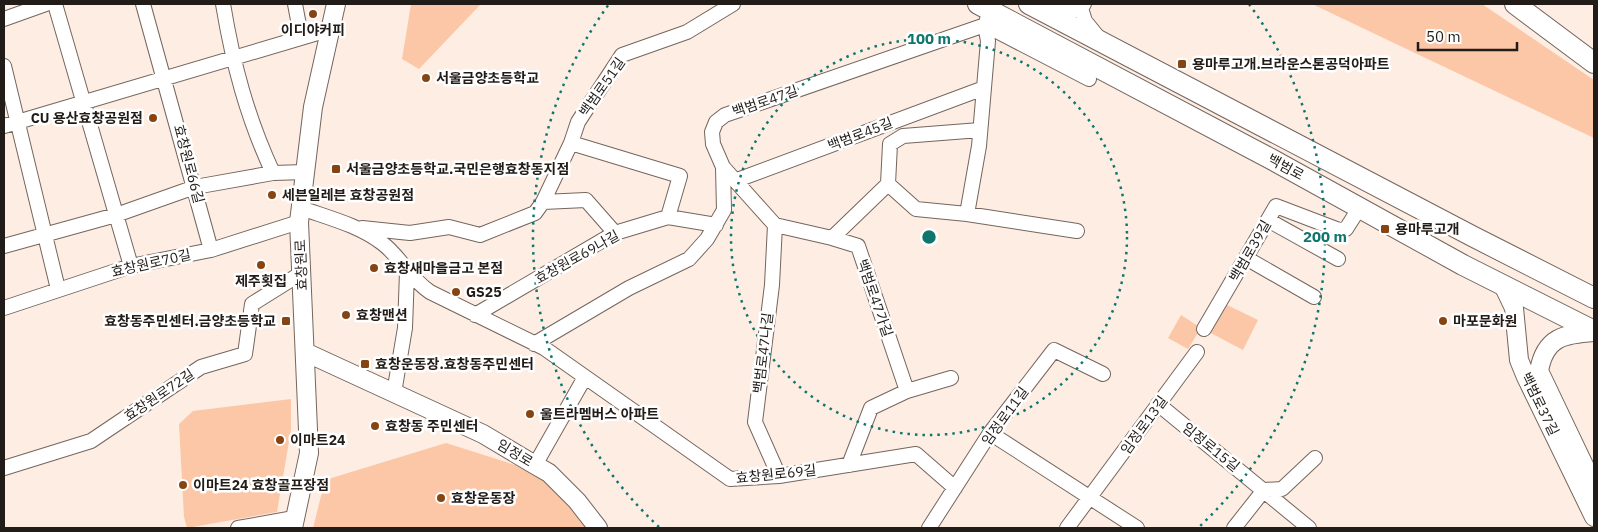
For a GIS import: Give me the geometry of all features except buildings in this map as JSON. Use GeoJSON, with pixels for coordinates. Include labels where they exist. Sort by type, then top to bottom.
{"type":"FeatureCollection","features":[{"type":"Feature","properties":{"kind":"main road"},"geometry":{"type":"LineString","coordinates":[[1515,4],[1594,62]]}},
{"type":"Feature","properties":{"kind":"main road","name":"백범로"},"geometry":{"type":"LineString","coordinates":[[1035,7],[1594,298]]}},
{"type":"Feature","properties":{"kind":"main road","name":"백범로"},"geometry":{"type":"LineString","coordinates":[[987,11],[1360,207],[1463,265],[1594,332]]}},
{"type":"Feature","properties":{"kind":"main road"},"geometry":{"type":"LineString","coordinates":[[1463,265],[1453,249],[1459,239],[1474,237]]}},
{"type":"Feature","properties":{"kind":"street"},"geometry":{"type":"LineString","coordinates":[[4,20],[46,4]]}},
{"type":"Feature","properties":{"kind":"street"},"geometry":{"type":"LineString","coordinates":[[55,4],[131,266]]}},
{"type":"Feature","properties":{"kind":"street","name":"효창원로66길"},"geometry":{"type":"LineString","coordinates":[[143,4],[212,250]]}},
{"type":"Feature","properties":{"kind":"street"},"geometry":{"type":"LineString","coordinates":[[223,4],[232,57],[256,137],[273,173]]}},
{"type":"Feature","properties":{"kind":"street"},"geometry":{"type":"LineString","coordinates":[[295,4],[301,36]]}},
{"type":"Feature","properties":{"kind":"street","name":"효창원로"},"geometry":{"type":"LineString","coordinates":[[293,523],[309,453],[300,274],[300,215],[313,107],[336,4]]}},
{"type":"Feature","properties":{"kind":"street","name":"백범로51길"},"geometry":{"type":"LineString","coordinates":[[544,202],[571,143],[578,122],[622,55],[687,32],[733,4]]}},
{"type":"Feature","properties":{"kind":"street","name":"백범로"},"geometry":{"type":"LineString","coordinates":[[1035,7],[1061,12],[1083,6],[1085,20],[1101,42]]}},
{"type":"Feature","properties":{"kind":"street"},"geometry":{"type":"LineString","coordinates":[[987,11],[1089,80]]}},
{"type":"Feature","properties":{"kind":"street"},"geometry":{"type":"LineString","coordinates":[[967,214],[980,130],[988,41],[987,11]]}},
{"type":"Feature","properties":{"kind":"street","name":"백범로47길"},"geometry":{"type":"LineString","coordinates":[[534,344],[630,288],[689,259],[707,239],[724,210],[723,166],[713,144],[712,132],[716,122],[725,114],[987,11]]}},
{"type":"Feature","properties":{"kind":"street"},"geometry":{"type":"LineString","coordinates":[[10,124],[301,36],[331,29]]}},
{"type":"Feature","properties":{"kind":"street"},"geometry":{"type":"LineString","coordinates":[[4,66],[10,124],[45,235],[58,289]]}},
{"type":"Feature","properties":{"kind":"street","name":"백범로45길"},"geometry":{"type":"LineString","coordinates":[[737,180],[984,88]]}},
{"type":"Feature","properties":{"kind":"street","name":"백범로45길"},"geometry":{"type":"LineString","coordinates":[[888,184],[890,144],[903,136],[980,130]]}},
{"type":"Feature","properties":{"kind":"street"},"geometry":{"type":"LineString","coordinates":[[571,143],[680,176],[668,217]]}},
{"type":"Feature","properties":{"kind":"street"},"geometry":{"type":"LineString","coordinates":[[723,166],[776,225]]}},
{"type":"Feature","properties":{"kind":"street"},"geometry":{"type":"LineString","coordinates":[[4,246],[116,216],[195,187],[273,173],[305,172]]}},
{"type":"Feature","properties":{"kind":"street"},"geometry":{"type":"LineString","coordinates":[[832,238],[888,184],[916,209],[967,214],[1077,231]]}},
{"type":"Feature","properties":{"kind":"street"},"geometry":{"type":"LineString","coordinates":[[356,228],[410,233],[449,227],[480,235],[535,213],[544,202],[586,200],[615,233]]}},
{"type":"Feature","properties":{"kind":"street","name":"백범로39길"},"geometry":{"type":"LineString","coordinates":[[1204,330],[1276,206],[1339,230],[1346,229],[1360,207]]}},
{"type":"Feature","properties":{"kind":"street","name":"효창원로69길"},"geometry":{"type":"LineString","coordinates":[[300,215],[356,228],[384,244],[416,283],[430,292],[544,348],[730,479],[779,476],[916,454],[955,488]]}},
{"type":"Feature","properties":{"kind":"street","name":"효창원로70길"},"geometry":{"type":"LineString","coordinates":[[4,308],[131,266],[212,250],[300,215]]}},
{"type":"Feature","properties":{"kind":"street","name":"효창원로69나길"},"geometry":{"type":"LineString","coordinates":[[475,314],[615,233],[668,217],[716,224]]}},
{"type":"Feature","properties":{"kind":"street"},"geometry":{"type":"LineString","coordinates":[[1268,220],[1338,259]]}},
{"type":"Feature","properties":{"kind":"street","name":"백범로47가길"},"geometry":{"type":"LineString","coordinates":[[776,225],[858,246],[907,392]]}},
{"type":"Feature","properties":{"kind":"street","name":"백범로47나길"},"geometry":{"type":"LineString","coordinates":[[776,225],[772,285],[755,422],[779,476]]}},
{"type":"Feature","properties":{"kind":"street"},"geometry":{"type":"LineString","coordinates":[[1246,258],[1314,297]]}},
{"type":"Feature","properties":{"kind":"street"},"geometry":{"type":"LineString","coordinates":[[394,393],[405,328],[407,272]]}},
{"type":"Feature","properties":{"kind":"street","name":"효창원로72길"},"geometry":{"type":"LineString","coordinates":[[4,468],[91,442],[201,367],[245,354],[252,304],[300,274]]}},
{"type":"Feature","properties":{"kind":"street","name":"백범로37길"},"geometry":{"type":"LineString","coordinates":[[1503,285],[1514,308],[1519,360],[1594,517]]}},
{"type":"Feature","properties":{"kind":"street","name":"백범로37길"},"geometry":{"type":"LineString","coordinates":[[1594,332],[1569,334],[1552,342],[1542,356],[1539,371],[1594,486]]}},
{"type":"Feature","properties":{"kind":"street","name":"임정로11길"},"geometry":{"type":"LineString","coordinates":[[929,528],[990,433],[1054,350],[1103,374]]}},
{"type":"Feature","properties":{"kind":"street","name":"임정로"},"geometry":{"type":"LineString","coordinates":[[305,352],[483,434],[549,473],[577,501],[598,528]]}},
{"type":"Feature","properties":{"kind":"street","name":"임정로13길"},"geometry":{"type":"LineString","coordinates":[[1067,528],[1197,352]]}},
{"type":"Feature","properties":{"kind":"street"},"geometry":{"type":"LineString","coordinates":[[535,465],[585,377]]}},
{"type":"Feature","properties":{"kind":"street"},"geometry":{"type":"LineString","coordinates":[[849,465],[871,408],[907,392],[951,378]]}},
{"type":"Feature","properties":{"kind":"street","name":"임정로15길"},"geometry":{"type":"LineString","coordinates":[[1158,404],[1309,528]]}},
{"type":"Feature","properties":{"kind":"street"},"geometry":{"type":"LineString","coordinates":[[990,433],[1137,528]]}},
{"type":"Feature","properties":{"kind":"street"},"geometry":{"type":"LineString","coordinates":[[1234,528],[1264,490],[1282,489],[1315,458]]}},
{"type":"Feature","properties":{"kind":"street"},"geometry":{"type":"LineString","coordinates":[[238,528],[293,523]]}},
{"type":"Feature","properties":{"kind":"shaded area"},"geometry":{"type":"Polygon","coordinates":[[[411,4],[481,4],[419,69],[402,59],[411,4]]]}},
{"type":"Feature","properties":{"kind":"shaded area"},"geometry":{"type":"Polygon","coordinates":[[[1312,4],[1482,4],[1594,80],[1594,138],[1312,4]]]}},
{"type":"Feature","properties":{"kind":"shaded area"},"geometry":{"type":"Polygon","coordinates":[[[1223,303],[1258,320],[1243,350],[1207,331],[1223,303]]]}},
{"type":"Feature","properties":{"kind":"shaded area"},"geometry":{"type":"Polygon","coordinates":[[[1181,315],[1201,328],[1188,349],[1168,338],[1181,315]]]}},
{"type":"Feature","properties":{"kind":"shaded area"},"geometry":{"type":"Polygon","coordinates":[[[291,399],[291,430],[277,512],[187,528],[184,517],[179,424],[193,411],[291,399]]]}},
{"type":"Feature","properties":{"kind":"shaded area"},"geometry":{"type":"Polygon","coordinates":[[[446,443],[531,470],[543,478],[588,528],[313,528],[325,480],[446,443]]]}},
{"type":"Feature","properties":{"kind":"place","name":"이디야커피"},"geometry":{"type":"Point","coordinates":[313,14]}},
{"type":"Feature","properties":{"kind":"place","name":"용마루고개.브라운스톤공덕아파트"},"geometry":{"type":"Point","coordinates":[1182,64]}},
{"type":"Feature","properties":{"kind":"place","name":"서울금양초등학교"},"geometry":{"type":"Point","coordinates":[426,78]}},
{"type":"Feature","properties":{"kind":"place","name":"CU 용산효창공원점"},"geometry":{"type":"Point","coordinates":[153,118]}},
{"type":"Feature","properties":{"kind":"place","name":"서울금양초등학교.국민은행효창동지점"},"geometry":{"type":"Point","coordinates":[336,169]}},
{"type":"Feature","properties":{"kind":"place","name":"세븐일레븐 효창공원점"},"geometry":{"type":"Point","coordinates":[272,195]}},
{"type":"Feature","properties":{"kind":"place","name":"용마루고개"},"geometry":{"type":"Point","coordinates":[1385,229]}},
{"type":"Feature","properties":{"kind":"place","name":"제주횟집"},"geometry":{"type":"Point","coordinates":[261,265]}},
{"type":"Feature","properties":{"kind":"place","name":"효창새마을금고 본점"},"geometry":{"type":"Point","coordinates":[374,268]}},
{"type":"Feature","properties":{"kind":"place","name":"GS25"},"geometry":{"type":"Point","coordinates":[456,292]}},
{"type":"Feature","properties":{"kind":"place","name":"효창맨션"},"geometry":{"type":"Point","coordinates":[346,315]}},
{"type":"Feature","properties":{"kind":"place","name":"효창동주민센터.금양초등학교"},"geometry":{"type":"Point","coordinates":[286,321]}},
{"type":"Feature","properties":{"kind":"place","name":"마포문화원"},"geometry":{"type":"Point","coordinates":[1443,321]}},
{"type":"Feature","properties":{"kind":"place","name":"효창운동장.효창동주민센터"},"geometry":{"type":"Point","coordinates":[365,364]}},
{"type":"Feature","properties":{"kind":"place","name":"울트라멤버스 아파트"},"geometry":{"type":"Point","coordinates":[530,414]}},
{"type":"Feature","properties":{"kind":"place","name":"효창동 주민센터"},"geometry":{"type":"Point","coordinates":[375,426]}},
{"type":"Feature","properties":{"kind":"place","name":"이마트24"},"geometry":{"type":"Point","coordinates":[280,440]}},
{"type":"Feature","properties":{"kind":"place","name":"이마트24 효창골프장점"},"geometry":{"type":"Point","coordinates":[183,485]}},
{"type":"Feature","properties":{"kind":"place","name":"효창운동장"},"geometry":{"type":"Point","coordinates":[441,498]}}]}
